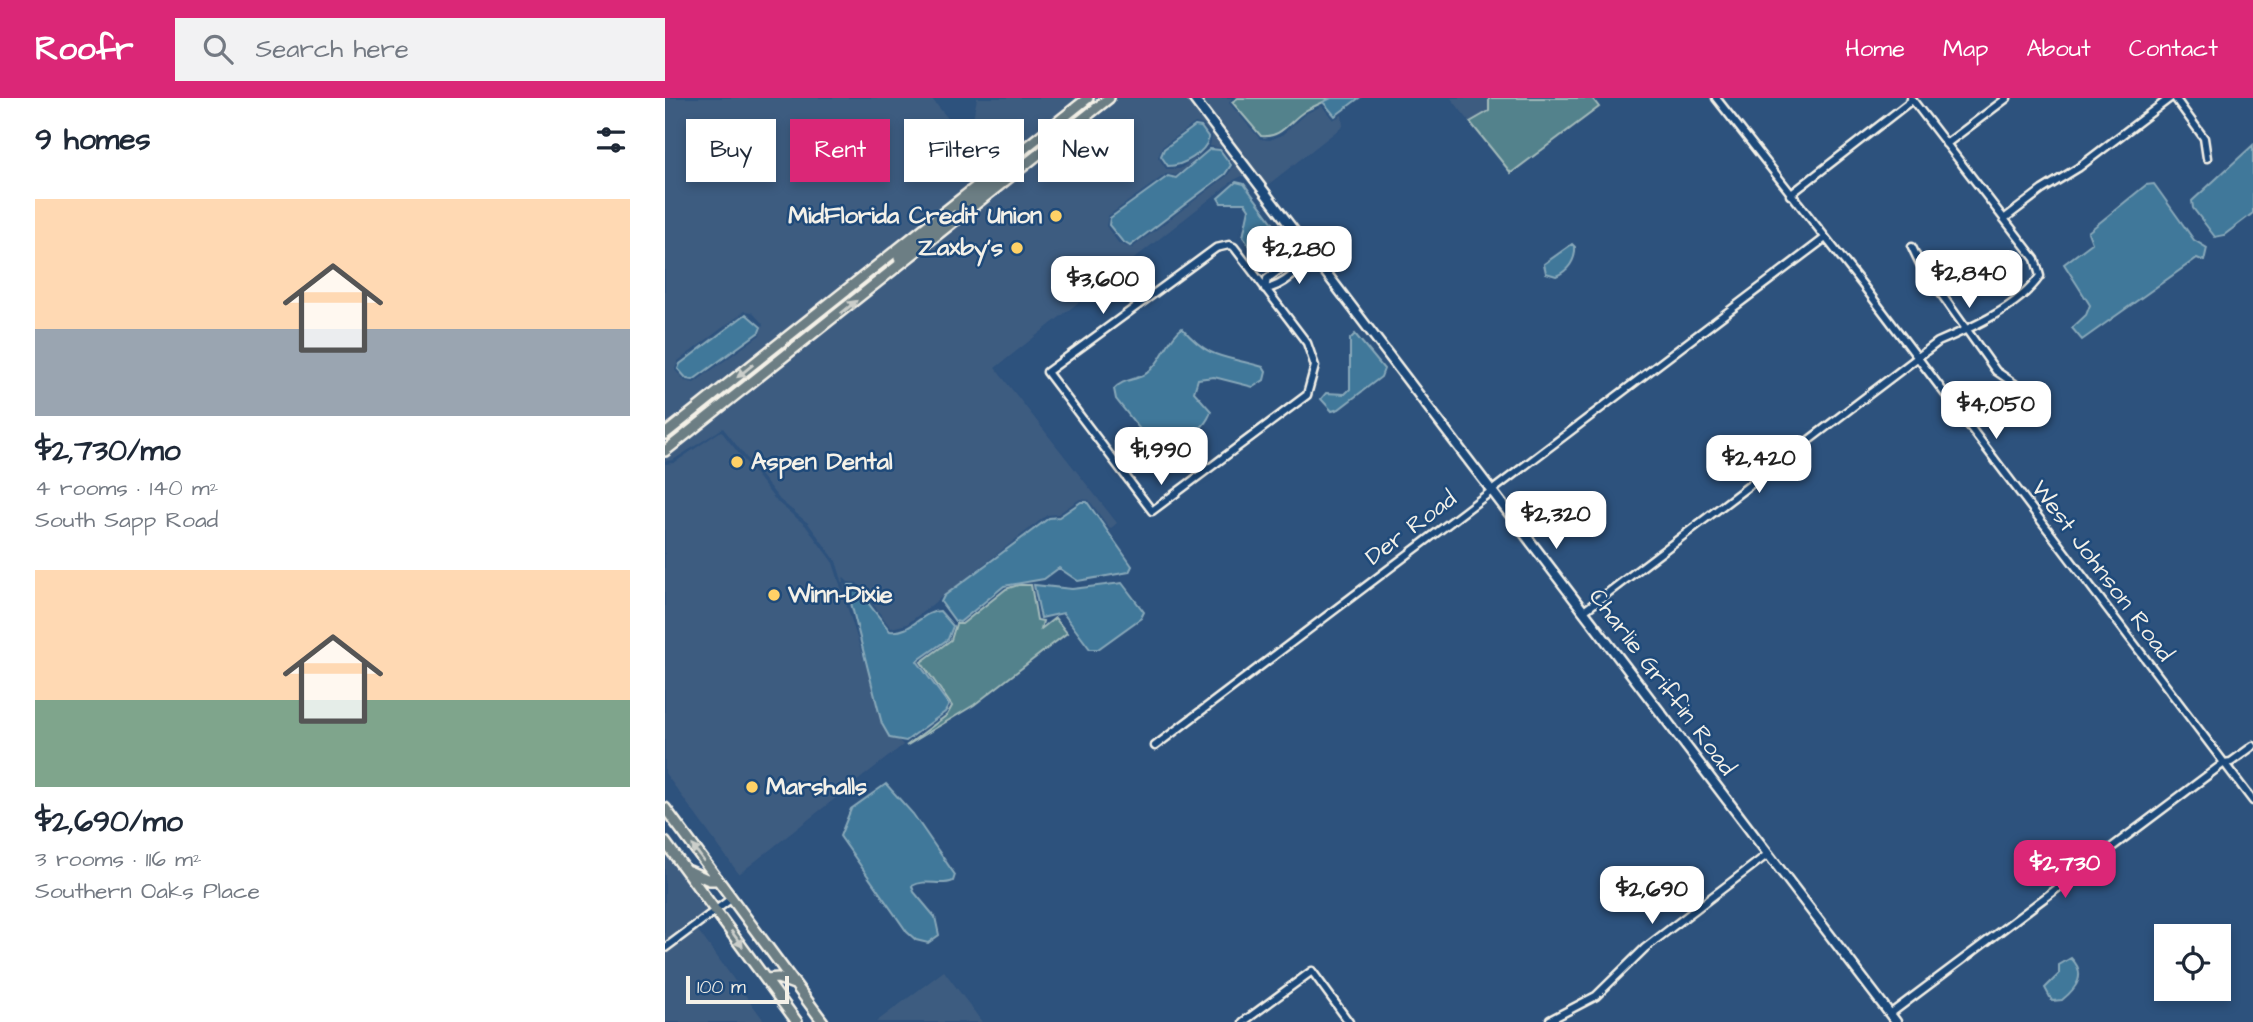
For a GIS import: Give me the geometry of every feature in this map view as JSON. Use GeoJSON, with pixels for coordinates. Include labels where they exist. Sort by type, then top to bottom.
{"type":"FeatureCollection","features":[{"type":"Feature","properties":{"kind":"main road"},"geometry":{"type":"LineString","coordinates":[[1024,148],[1088,98]]}},
{"type":"Feature","properties":{"kind":"main road"},"geometry":{"type":"LineString","coordinates":[[665,451],[1109,98]]}},
{"type":"Feature","properties":{"kind":"main road"},"geometry":{"type":"LineString","coordinates":[[665,434],[982,182]]}},
{"type":"Feature","properties":{"kind":"main road"},"geometry":{"type":"LineString","coordinates":[[956,221],[960,208],[992,182]]}},
{"type":"Feature","properties":{"kind":"main road"},"geometry":{"type":"LineString","coordinates":[[886,276],[894,262],[945,221],[946,211]]}},
{"type":"Feature","properties":{"kind":"main road"},"geometry":{"type":"LineString","coordinates":[[665,441],[685,426],[703,404]]}},
{"type":"Feature","properties":{"kind":"main road"},"geometry":{"type":"LineString","coordinates":[[665,808],[823,1022]]}},
{"type":"Feature","properties":{"kind":"main road"},"geometry":{"type":"LineString","coordinates":[[665,842],[797,1022]]}},
{"type":"Feature","properties":{"kind":"main road"},"geometry":{"type":"LineString","coordinates":[[685,868],[709,880],[718,880]]}},
{"type":"Feature","properties":{"kind":"main road"},"geometry":{"type":"LineString","coordinates":[[766,979],[778,978],[795,985]]}},
{"type":"Feature","properties":{"kind":"street","name":"Charlie Griffin Road"},"geometry":{"type":"LineString","coordinates":[[1193,98],[1896,1022]]}},
{"type":"Feature","properties":{"kind":"street","name":"West Johnson Road"},"geometry":{"type":"LineString","coordinates":[[1716,98],[1918,358],[2253,801]]}},
{"type":"Feature","properties":{"kind":"street"},"geometry":{"type":"LineString","coordinates":[[1946,144],[2007,98]]}},
{"type":"Feature","properties":{"kind":"street"},"geometry":{"type":"LineString","coordinates":[[2004,219],[2173,98],[2204,138],[2207,158]]}},
{"type":"Feature","properties":{"kind":"street"},"geometry":{"type":"LineString","coordinates":[[1584,611],[1938,342],[1985,321],[2026,291],[2040,276],[2035,259],[1912,99],[1790,195]]}},
{"type":"Feature","properties":{"kind":"street","name":"Der Road"},"geometry":{"type":"LineString","coordinates":[[1156,746],[1824,239]]}},
{"type":"Feature","properties":{"kind":"street"},"geometry":{"type":"LineString","coordinates":[[1265,289],[1234,247],[1229,245],[1216,248],[1047,372],[1153,511],[1307,395],[1315,366],[1307,343],[1265,289],[1267,279],[1299,255],[1311,253]]}},
{"type":"Feature","properties":{"kind":"street"},"geometry":{"type":"LineString","coordinates":[[1912,247],[1920,264],[1951,305],[1965,330],[1996,371],[2015,384]]}},
{"type":"Feature","properties":{"kind":"street"},"geometry":{"type":"LineString","coordinates":[[1265,289],[1274,288],[1306,263],[1311,253]]}},
{"type":"Feature","properties":{"kind":"street"},"geometry":{"type":"LineString","coordinates":[[1890,1014],[2224,763],[2231,762],[2253,746]]}},
{"type":"Feature","properties":{"kind":"street"},"geometry":{"type":"LineString","coordinates":[[1550,1020],[1596,996],[1645,948],[1768,854]]}},
{"type":"Feature","properties":{"kind":"street"},"geometry":{"type":"LineString","coordinates":[[665,948],[732,898]]}},
{"type":"Feature","properties":{"kind":"street"},"geometry":{"type":"LineString","coordinates":[[1243,1022],[1312,971],[1349,1022]]}},
{"type":"Feature","properties":{"kind":"shaded area"},"geometry":{"type":"Polygon","coordinates":[[[665,98],[931,98],[948,119],[904,119],[904,182],[976,182],[665,429],[665,98]],[[745,311],[678,361],[675,370],[685,381],[694,383],[760,335],[763,324],[752,312],[745,311]]]}},
{"type":"Feature","properties":{"kind":"shaded area"},"geometry":{"type":"Polygon","coordinates":[[[977,98],[1082,98],[1056,119],[1038,119],[1038,133],[1024,144],[1024,119],[973,119],[977,98]]]}},
{"type":"Feature","properties":{"kind":"shaded area"},"geometry":{"type":"Polygon","coordinates":[[[1093,98],[1103,98],[1077,119],[1067,119],[1093,98]]]}},
{"type":"Feature","properties":{"kind":"shaded area"},"geometry":{"type":"Polygon","coordinates":[[[1115,98],[1188,98],[1246,174],[1234,180],[995,368],[1117,523],[1110,529],[1089,500],[1080,499],[1058,514],[1047,515],[907,624],[891,628],[857,583],[848,582],[843,577],[846,593],[836,561],[808,523],[780,500],[723,428],[673,460],[665,461],[665,455],[1011,182],[1024,182],[1024,172],[1038,160],[1038,182],[1134,182],[1134,119],[1089,119],[1115,98]],[[1195,123],[1162,147],[1158,157],[1166,169],[1180,169],[1202,153],[1182,171],[1176,175],[1166,174],[1108,216],[1106,226],[1119,244],[1132,248],[1227,176],[1234,166],[1223,148],[1210,146],[1212,136],[1203,125],[1195,123]]]}},
{"type":"Feature","properties":{"kind":"shaded area"},"geometry":{"type":"Polygon","coordinates":[[[1198,98],[1232,98],[1229,103],[1260,139],[1270,140],[1282,135],[1305,114],[1322,106],[1333,120],[1342,115],[1343,126],[1265,187],[1198,98]]]}},
{"type":"Feature","properties":{"kind":"shaded area"},"geometry":{"type":"Polygon","coordinates":[[[1331,98],[1359,98],[1335,116],[1323,102],[1331,98]]]}},
{"type":"Feature","properties":{"kind":"shaded area"},"geometry":{"type":"Polygon","coordinates":[[[1451,98],[1489,98],[1489,111],[1470,122],[1451,98]]]}},
{"type":"Feature","properties":{"kind":"shaded area"},"geometry":{"type":"Polygon","coordinates":[[[1195,126],[1201,127],[1209,138],[1207,144],[1193,158],[1168,166],[1161,156],[1164,149],[1195,126]]]}},
{"type":"Feature","properties":{"kind":"shaded area"},"geometry":{"type":"Polygon","coordinates":[[[1038,142],[1038,150],[1024,161],[1025,152],[1038,142]]]}},
{"type":"Feature","properties":{"kind":"shaded area"},"geometry":{"type":"Polygon","coordinates":[[[2253,145],[2253,213],[2224,235],[2215,237],[2193,208],[2192,201],[2253,145]]]}},
{"type":"Feature","properties":{"kind":"shaded area"},"geometry":{"type":"Polygon","coordinates":[[[1210,149],[1220,150],[1231,165],[1225,174],[1130,246],[1122,241],[1109,225],[1110,218],[1168,176],[1176,178],[1210,149]]]}},
{"type":"Feature","properties":{"kind":"shaded area"},"geometry":{"type":"Polygon","coordinates":[[[1236,182],[1244,184],[1290,246],[1270,263],[1262,263],[1243,237],[1249,209],[1245,203],[1221,203],[1218,198],[1236,182]]]}},
{"type":"Feature","properties":{"kind":"shaded area"},"geometry":{"type":"Polygon","coordinates":[[[2154,184],[2194,240],[2207,248],[2204,261],[2197,258],[2082,340],[2072,328],[2086,315],[2090,305],[2064,264],[2092,243],[2088,232],[2146,185],[2154,184]]]}},
{"type":"Feature","properties":{"kind":"shaded area"},"geometry":{"type":"Polygon","coordinates":[[[941,219],[892,260],[883,274],[687,429],[706,406],[941,219]]]}},
{"type":"Feature","properties":{"kind":"shaded area"},"geometry":{"type":"Polygon","coordinates":[[[1572,244],[1575,247],[1574,256],[1568,268],[1556,276],[1546,273],[1544,264],[1572,244]]]}},
{"type":"Feature","properties":{"kind":"shaded area"},"geometry":{"type":"Polygon","coordinates":[[[746,314],[761,327],[759,332],[693,380],[687,379],[678,369],[680,364],[746,314]]]}},
{"type":"Feature","properties":{"kind":"shaded area"},"geometry":{"type":"Polygon","coordinates":[[[1182,328],[1210,352],[1263,367],[1266,372],[1264,380],[1253,387],[1214,377],[1198,379],[1194,392],[1211,411],[1202,427],[1175,445],[1147,452],[1142,432],[1116,399],[1114,389],[1150,370],[1182,328]]]}},
{"type":"Feature","properties":{"kind":"shaded area"},"geometry":{"type":"Polygon","coordinates":[[[1355,334],[1384,369],[1381,377],[1339,409],[1332,411],[1321,399],[1326,393],[1345,394],[1350,389],[1350,339],[1355,334]]]}},
{"type":"Feature","properties":{"kind":"shaded area"},"geometry":{"type":"Polygon","coordinates":[[[721,431],[777,502],[805,525],[833,563],[885,725],[903,745],[739,874],[665,773],[665,464],[674,463],[721,431]]]}},
{"type":"Feature","properties":{"kind":"shaded area"},"geometry":{"type":"Polygon","coordinates":[[[1081,502],[1087,502],[1132,566],[1129,572],[1078,581],[1059,568],[1044,579],[1004,586],[960,622],[955,621],[941,602],[944,596],[1049,518],[1059,517],[1081,502]]]}},
{"type":"Feature","properties":{"kind":"shaded area"},"geometry":{"type":"Polygon","coordinates":[[[1122,583],[1144,612],[1141,618],[1098,649],[1090,649],[1063,613],[1041,618],[1034,585],[1072,589],[1122,583]]]}},
{"type":"Feature","properties":{"kind":"shaded area"},"geometry":{"type":"Polygon","coordinates":[[[849,585],[854,585],[890,631],[904,629],[933,612],[940,611],[953,626],[948,639],[917,661],[949,705],[945,712],[906,741],[890,738],[882,724],[849,595],[849,585]]]}},
{"type":"Feature","properties":{"kind":"shaded area"},"geometry":{"type":"Polygon","coordinates":[[[886,784],[913,814],[955,875],[953,881],[948,883],[922,883],[912,886],[935,917],[939,935],[928,943],[916,940],[907,932],[840,836],[851,809],[886,784]]]}},
{"type":"Feature","properties":{"kind":"shaded area"},"geometry":{"type":"Polygon","coordinates":[[[665,853],[707,911],[665,944],[665,853]]]}},
{"type":"Feature","properties":{"kind":"shaded area"},"geometry":{"type":"Polygon","coordinates":[[[696,928],[765,1022],[665,1022],[665,952],[696,928]]]}},
{"type":"Feature","properties":{"kind":"shaded area"},"geometry":{"type":"Polygon","coordinates":[[[2071,958],[2079,975],[2076,986],[2062,1000],[2052,1001],[2045,988],[2059,974],[2059,965],[2071,958]]]}},
{"type":"Feature","properties":{"kind":"shaded area"},"geometry":{"type":"Polygon","coordinates":[[[944,971],[982,1022],[876,1022],[944,971]]]}},
{"type":"Feature","properties":{"kind":"green space"},"geometry":{"type":"Polygon","coordinates":[[[1238,98],[1331,98],[1305,111],[1274,135],[1261,136],[1232,102],[1238,98]]]}},
{"type":"Feature","properties":{"kind":"green space"},"geometry":{"type":"Polygon","coordinates":[[[1489,98],[1592,98],[1599,107],[1511,173],[1470,122],[1489,111],[1489,98]]]}},
{"type":"Feature","properties":{"kind":"green space"},"geometry":{"type":"Polygon","coordinates":[[[1031,585],[1037,620],[1043,621],[1041,629],[1055,618],[1067,633],[974,705],[906,746],[947,715],[952,706],[921,662],[951,640],[956,624],[962,624],[1006,589],[1031,585]]]}},
{"type":"Feature","properties":{"kind":"place","name":"MidFlorida Credit Union"},"geometry":{"type":"Point","coordinates":[1056,216]}},
{"type":"Feature","properties":{"kind":"place","name":"Zaxby's"},"geometry":{"type":"Point","coordinates":[1017,248]}},
{"type":"Feature","properties":{"kind":"place","name":"Aspen Dental"},"geometry":{"type":"Point","coordinates":[737,462]}},
{"type":"Feature","properties":{"kind":"place","name":"Winn-Dixie"},"geometry":{"type":"Point","coordinates":[774,595]}},
{"type":"Feature","properties":{"kind":"place","name":"Marshalls"},"geometry":{"type":"Point","coordinates":[752,787]}}]}
